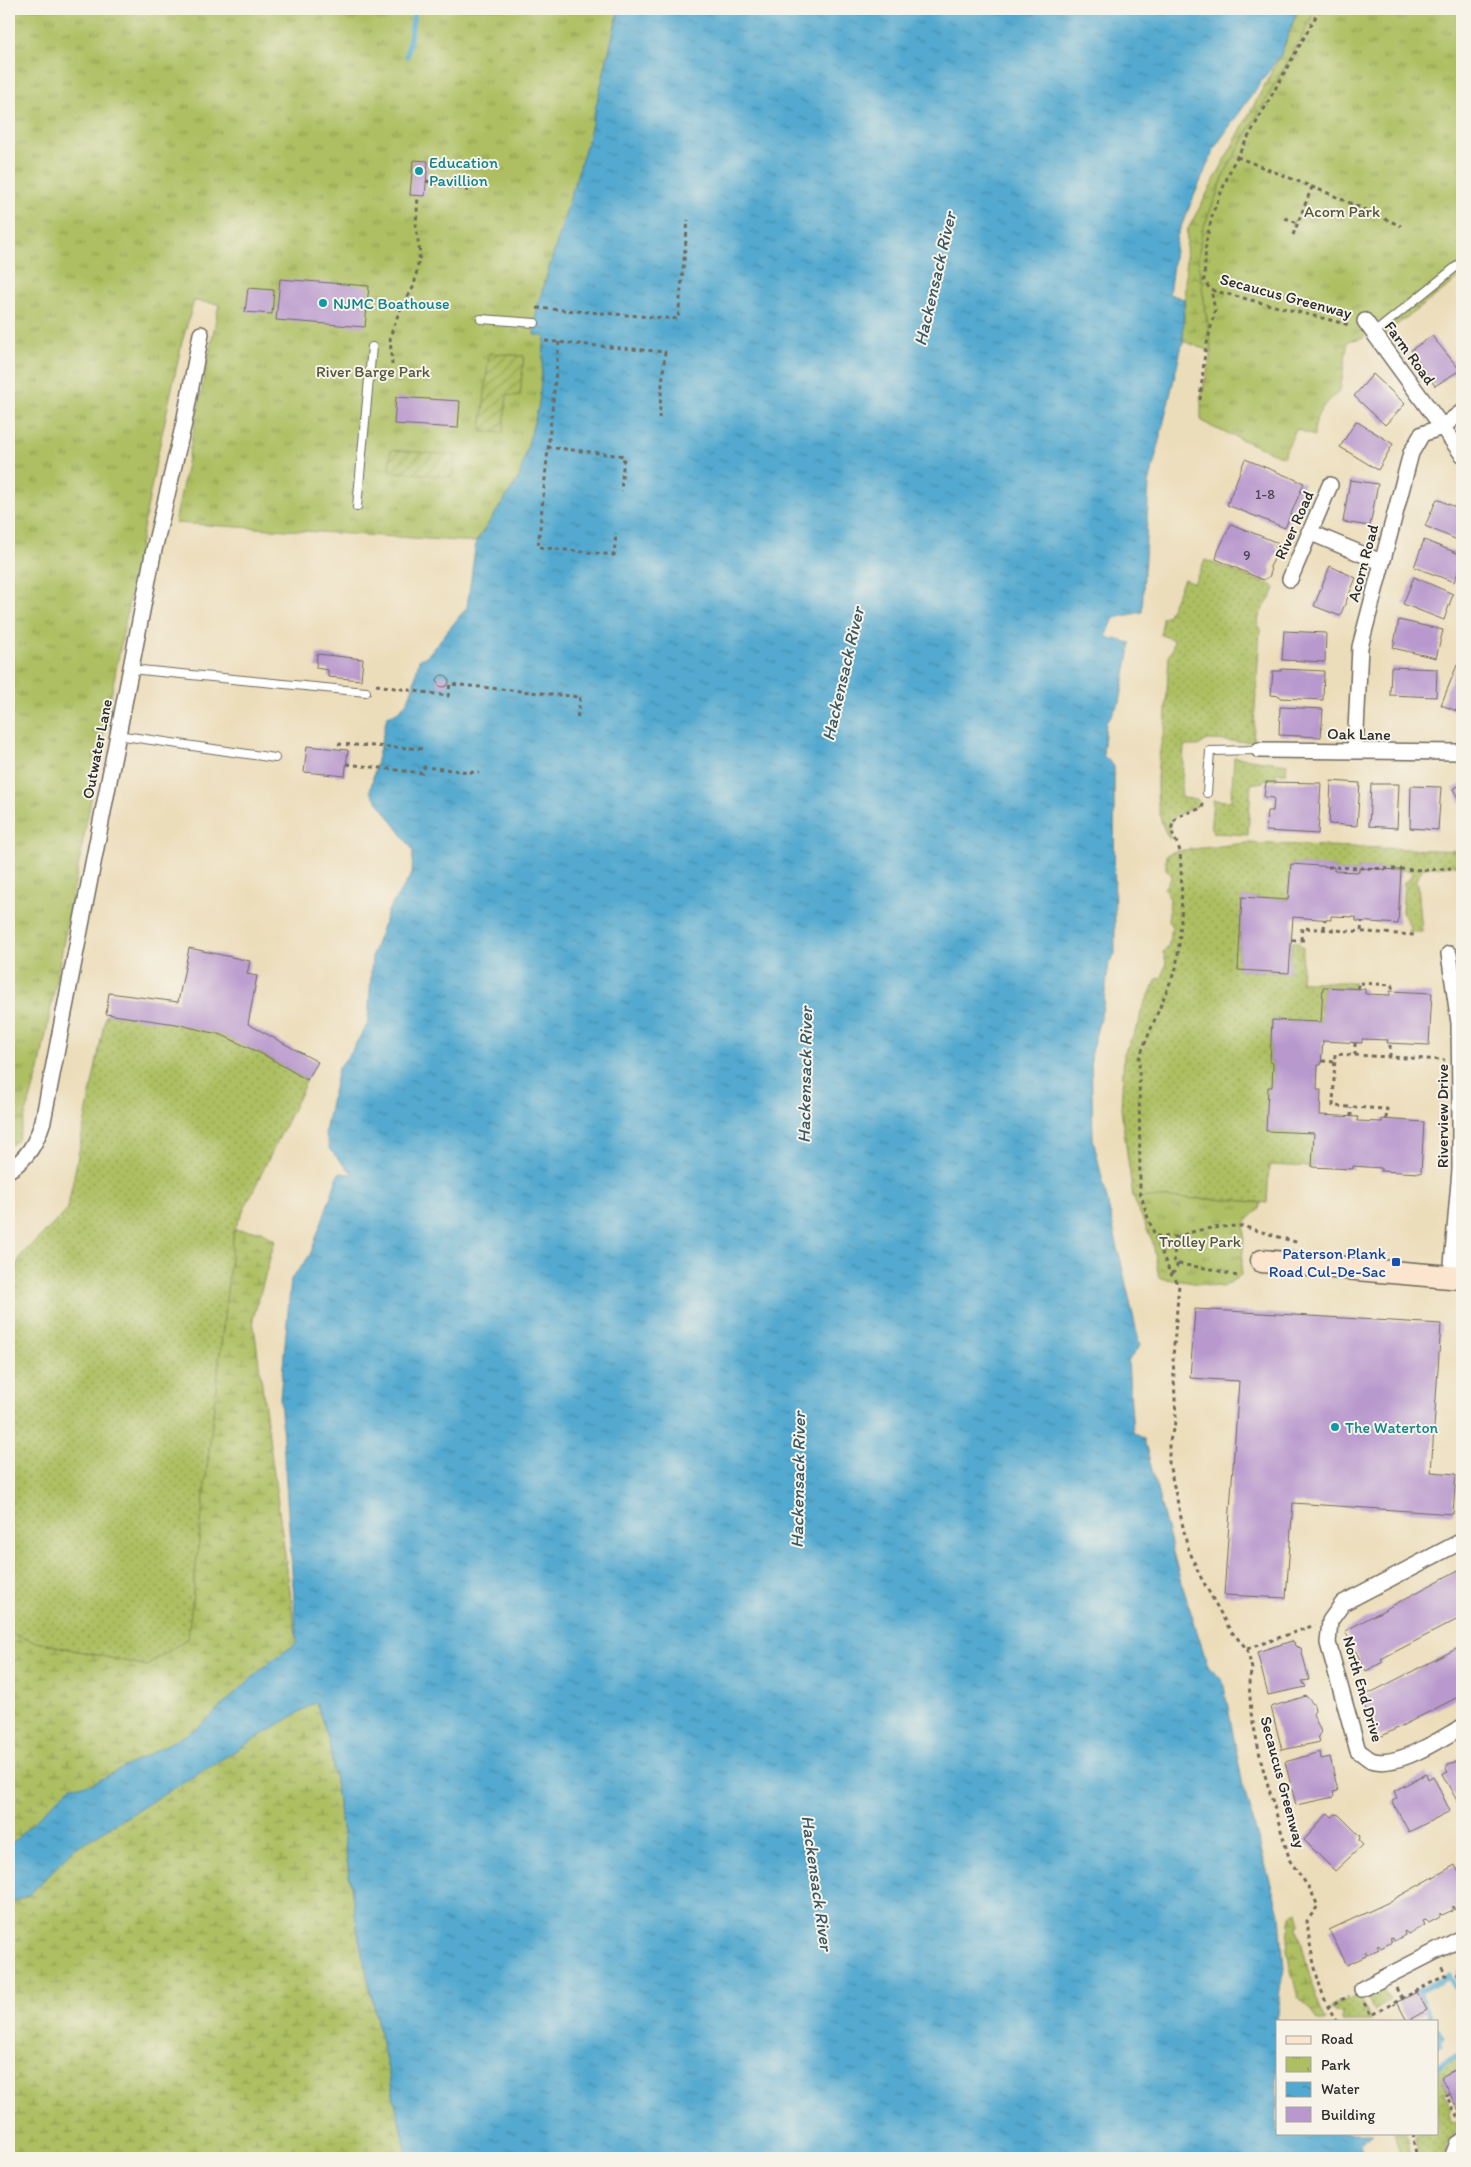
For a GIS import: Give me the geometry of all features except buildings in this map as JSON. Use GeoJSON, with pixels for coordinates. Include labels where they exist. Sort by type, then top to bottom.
{"type":"FeatureCollection","features":[{"type":"Feature","properties":{"kind":"street","name":"Farm Road"},"geometry":{"type":"LineString","coordinates":[[1365,327],[1462,454]]}},
{"type":"Feature","properties":{"kind":"street","name":"Outwater Lane"},"geometry":{"type":"LineString","coordinates":[[12,1168],[30,1151],[36,1142],[42,1121],[152,554],[184,423],[201,334]]}},
{"type":"Feature","properties":{"kind":"street","name":"Acorn Road"},"geometry":{"type":"LineString","coordinates":[[1355,751],[1360,647],[1411,453],[1422,434],[1442,427],[1462,412]]}},
{"type":"Feature","properties":{"kind":"street","name":"River Road"},"geometry":{"type":"LineString","coordinates":[[1290,579],[1330,485]]}},
{"type":"Feature","properties":{"kind":"street"},"geometry":{"type":"LineString","coordinates":[[1309,532],[1381,562]]}},
{"type":"Feature","properties":{"kind":"street","name":"Oak Lane"},"geometry":{"type":"LineString","coordinates":[[1259,750],[1459,752]]}},
{"type":"Feature","properties":{"kind":"street","name":"Riverview Drive"},"geometry":{"type":"LineString","coordinates":[[1449,954],[1459,1023],[1460,1170],[1457,1277]]}},
{"type":"Feature","properties":{"kind":"street"},"geometry":{"type":"LineString","coordinates":[[1262,1261],[1457,1277]]}},
{"type":"Feature","properties":{"kind":"street","name":"North End Drive"},"geometry":{"type":"LineString","coordinates":[[1462,1541],[1343,1603],[1330,1621],[1328,1643],[1358,1750],[1371,1760],[1387,1761],[1403,1758],[1462,1727]]}},
{"type":"Feature","properties":{"kind":"street"},"geometry":{"type":"LineString","coordinates":[[1360,1990],[1462,1938]]}},
{"type":"Feature","properties":{"kind":"street"},"geometry":{"type":"LineString","coordinates":[[1452,2158],[1457,2145],[1462,2142]]}},
{"type":"Feature","properties":{"kind":"lane"},"geometry":{"type":"LineString","coordinates":[[1365,327],[1462,262]]}},
{"type":"Feature","properties":{"kind":"lane"},"geometry":{"type":"LineString","coordinates":[[481,318],[535,323]]}},
{"type":"Feature","properties":{"kind":"lane"},"geometry":{"type":"LineString","coordinates":[[357,507],[372,347]]}},
{"type":"Feature","properties":{"kind":"lane"},"geometry":{"type":"LineString","coordinates":[[130,669],[366,692]]}},
{"type":"Feature","properties":{"kind":"lane"},"geometry":{"type":"LineString","coordinates":[[117,735],[275,758]]}},
{"type":"Feature","properties":{"kind":"lane"},"geometry":{"type":"LineString","coordinates":[[1207,793],[1210,751],[1259,750]]}},
{"type":"Feature","properties":{"kind":"path","name":"Secaucus Greenway"},"geometry":{"type":"LineString","coordinates":[[1320,9],[1238,157],[1213,212],[1206,242],[1204,281],[1211,290],[1365,327]]}},
{"type":"Feature","properties":{"kind":"path"},"geometry":{"type":"LineString","coordinates":[[1454,9],[1462,25]]}},
{"type":"Feature","properties":{"kind":"path"},"geometry":{"type":"LineString","coordinates":[[1238,157],[1401,226]]}},
{"type":"Feature","properties":{"kind":"path"},"geometry":{"type":"LineString","coordinates":[[426,181],[471,191]]}},
{"type":"Feature","properties":{"kind":"path"},"geometry":{"type":"LineString","coordinates":[[1293,235],[1312,187]]}},
{"type":"Feature","properties":{"kind":"path"},"geometry":{"type":"LineString","coordinates":[[392,365],[390,337],[399,312],[414,286],[420,254],[416,227],[418,196]]}},
{"type":"Feature","properties":{"kind":"path"},"geometry":{"type":"LineString","coordinates":[[1285,218],[1298,223]]}},
{"type":"Feature","properties":{"kind":"path"},"geometry":{"type":"LineString","coordinates":[[537,308],[678,319],[688,220]]}},
{"type":"Feature","properties":{"kind":"path"},"geometry":{"type":"LineString","coordinates":[[1200,400],[1205,352],[1215,310],[1211,290]]}},
{"type":"Feature","properties":{"kind":"path"},"geometry":{"type":"LineString","coordinates":[[545,341],[665,352],[659,418]]}},
{"type":"Feature","properties":{"kind":"path"},"geometry":{"type":"LineString","coordinates":[[559,342],[538,547],[614,555],[616,533]]}},
{"type":"Feature","properties":{"kind":"path"},"geometry":{"type":"LineString","coordinates":[[547,447],[624,456],[621,491]]}},
{"type":"Feature","properties":{"kind":"path"},"geometry":{"type":"LineString","coordinates":[[375,685],[448,696],[450,684],[580,697],[577,720]]}},
{"type":"Feature","properties":{"kind":"path"},"geometry":{"type":"LineString","coordinates":[[338,744],[426,749]]}},
{"type":"Feature","properties":{"kind":"path"},"geometry":{"type":"LineString","coordinates":[[347,764],[422,773],[424,767],[478,773]]}},
{"type":"Feature","properties":{"kind":"path"},"geometry":{"type":"LineString","coordinates":[[1204,802],[1202,808],[1180,816],[1172,826],[1172,835],[1180,850],[1183,915],[1178,956],[1176,968],[1139,1058],[1140,1192],[1170,1272],[1179,1284],[1173,1357],[1176,1419],[1169,1444],[1169,1464],[1187,1545],[1199,1574],[1230,1630],[1247,1649],[1315,1625]]}},
{"type":"Feature","properties":{"kind":"path"},"geometry":{"type":"LineString","coordinates":[[1328,867],[1451,868]]}},
{"type":"Feature","properties":{"kind":"path"},"geometry":{"type":"LineString","coordinates":[[1324,929],[1325,919]]}},
{"type":"Feature","properties":{"kind":"path"},"geometry":{"type":"LineString","coordinates":[[1360,931],[1362,922]]}},
{"type":"Feature","properties":{"kind":"path"},"geometry":{"type":"LineString","coordinates":[[1292,940],[1302,940],[1302,928],[1414,935]]}},
{"type":"Feature","properties":{"kind":"path"},"geometry":{"type":"LineString","coordinates":[[1358,989],[1358,983],[1392,985],[1392,991]]}},
{"type":"Feature","properties":{"kind":"path"},"geometry":{"type":"LineString","coordinates":[[1355,1042],[1355,1055]]}},
{"type":"Feature","properties":{"kind":"path"},"geometry":{"type":"LineString","coordinates":[[1390,1043],[1390,1057]]}},
{"type":"Feature","properties":{"kind":"path"},"geometry":{"type":"LineString","coordinates":[[1386,1120],[1386,1109],[1332,1106],[1335,1054],[1445,1060]]}},
{"type":"Feature","properties":{"kind":"path"},"geometry":{"type":"LineString","coordinates":[[1322,1061],[1335,1062]]}},
{"type":"Feature","properties":{"kind":"path"},"geometry":{"type":"LineString","coordinates":[[1351,1107],[1351,1117]]}},
{"type":"Feature","properties":{"kind":"path"},"geometry":{"type":"LineString","coordinates":[[1156,1236],[1178,1237],[1194,1231],[1242,1226],[1304,1244]]}},
{"type":"Feature","properties":{"kind":"path"},"geometry":{"type":"LineString","coordinates":[[1178,1237],[1174,1245],[1174,1260],[1178,1264],[1212,1269],[1237,1276]]}},
{"type":"Feature","properties":{"kind":"path"},"geometry":{"type":"LineString","coordinates":[[1170,1272],[1174,1272],[1178,1264]]}},
{"type":"Feature","properties":{"kind":"path","name":"Secaucus Greenway"},"geometry":{"type":"LineString","coordinates":[[1247,1649],[1252,1669],[1249,1681],[1251,1713],[1262,1765],[1290,1861],[1310,1888],[1318,1906],[1307,1921],[1309,1939],[1327,2007],[1335,2020]]}},
{"type":"Feature","properties":{"kind":"path"},"geometry":{"type":"LineString","coordinates":[[1327,2007],[1360,1990],[1371,2015],[1446,1975],[1441,1965]]}},
{"type":"Feature","properties":{"kind":"path"},"geometry":{"type":"LineString","coordinates":[[1449,2094],[1446,2095],[1457,2116],[1461,2114]]}},
{"type":"Feature","properties":{"kind":"path"},"geometry":{"type":"LineString","coordinates":[[1414,2134],[1412,2139],[1417,2158]]}},
{"type":"Feature","properties":{"kind":"green space","name":"River Barge Park"},"geometry":{"type":"Polygon","coordinates":[[[9,9],[619,9],[589,136],[537,308],[534,334],[545,336],[539,404],[519,478],[476,542],[175,523],[219,304],[194,301],[182,342],[156,462],[39,1070],[18,1140],[9,1146],[9,9]]]}},
{"type":"Feature","properties":{"kind":"green space"},"geometry":{"type":"Polygon","coordinates":[[[1298,9],[1315,9],[1302,36],[1226,171],[1202,231],[1200,274],[1212,352],[1183,341],[1187,231],[1281,54],[1298,9]]]}},
{"type":"Feature","properties":{"kind":"green space","name":"Acorn Park"},"geometry":{"type":"Polygon","coordinates":[[[1315,9],[1462,9],[1462,276],[1383,335],[1376,326],[1363,338],[1348,341],[1340,391],[1328,401],[1318,416],[1314,436],[1296,429],[1283,457],[1212,427],[1201,420],[1201,397],[1212,352],[1198,259],[1202,231],[1226,171],[1302,36],[1315,9]]]}},
{"type":"Feature","properties":{"kind":"green space"},"geometry":{"type":"Polygon","coordinates":[[[489,353],[524,356],[520,396],[507,395],[503,433],[481,431],[489,353]]]}},
{"type":"Feature","properties":{"kind":"green space"},"geometry":{"type":"Polygon","coordinates":[[[391,450],[455,455],[453,477],[389,471],[391,450]]]}},
{"type":"Feature","properties":{"kind":"green space"},"geometry":{"type":"Polygon","coordinates":[[[1205,560],[1275,588],[1261,613],[1258,624],[1260,630],[1253,742],[1207,740],[1198,746],[1184,746],[1181,798],[1197,799],[1200,804],[1173,819],[1169,830],[1170,839],[1160,815],[1157,785],[1159,754],[1165,729],[1169,655],[1174,640],[1161,635],[1162,618],[1168,615],[1184,579],[1194,583],[1205,560]]]}},
{"type":"Feature","properties":{"kind":"green space"},"geometry":{"type":"Polygon","coordinates":[[[1234,757],[1287,764],[1286,773],[1276,773],[1276,780],[1266,779],[1263,782],[1251,784],[1248,835],[1213,833],[1211,822],[1213,800],[1231,801],[1234,757]]]}},
{"type":"Feature","properties":{"kind":"green space"},"geometry":{"type":"Polygon","coordinates":[[[1246,843],[1462,851],[1462,865],[1423,868],[1415,881],[1418,884],[1422,932],[1408,932],[1410,926],[1402,912],[1404,882],[1409,880],[1413,871],[1359,868],[1358,872],[1334,871],[1334,867],[1291,864],[1288,900],[1242,897],[1238,970],[1289,973],[1292,942],[1298,942],[1303,948],[1301,982],[1355,982],[1355,988],[1323,987],[1321,1022],[1272,1020],[1270,1062],[1273,1063],[1272,1087],[1268,1087],[1266,1131],[1314,1133],[1312,1167],[1269,1165],[1267,1203],[1234,1200],[1133,1197],[1121,1109],[1124,1053],[1139,1024],[1141,1011],[1157,979],[1162,978],[1166,962],[1163,952],[1168,947],[1172,927],[1168,921],[1170,899],[1164,888],[1171,879],[1171,874],[1166,869],[1166,855],[1176,851],[1246,843]]]}},
{"type":"Feature","properties":{"kind":"green space"},"geometry":{"type":"Polygon","coordinates":[[[106,1014],[165,1021],[223,1035],[307,1080],[234,1230],[188,1638],[147,1666],[32,1641],[9,1633],[9,1278],[23,1253],[67,1211],[106,1014]]]}},
{"type":"Feature","properties":{"kind":"green space","name":"Trolley Park"},"geometry":{"type":"Polygon","coordinates":[[[1133,1197],[1234,1200],[1261,1203],[1260,1208],[1245,1223],[1241,1275],[1223,1287],[1159,1278],[1153,1243],[1133,1197]]]}},
{"type":"Feature","properties":{"kind":"green space"},"geometry":{"type":"Polygon","coordinates":[[[234,1230],[261,1231],[275,1240],[253,1319],[297,1643],[329,1742],[359,1939],[409,2158],[9,2158],[9,1633],[32,1641],[147,1666],[188,1638],[234,1230]]]}},
{"type":"Feature","properties":{"kind":"green space"},"geometry":{"type":"Polygon","coordinates":[[[1298,1911],[1301,1924],[1298,1927],[1306,1963],[1326,2020],[1317,2020],[1312,2010],[1298,1997],[1287,1949],[1291,1915],[1298,1911]]]}},
{"type":"Feature","properties":{"kind":"green space"},"geometry":{"type":"Polygon","coordinates":[[[1383,1989],[1391,2001],[1374,2011],[1368,1998],[1383,1989]]]}},
{"type":"Feature","properties":{"kind":"green space"},"geometry":{"type":"Polygon","coordinates":[[[1357,1995],[1360,1997],[1372,2020],[1342,2020],[1342,2014],[1334,2013],[1331,2009],[1333,2005],[1357,1995]]]}},
{"type":"Feature","properties":{"kind":"green space"},"geometry":{"type":"Polygon","coordinates":[[[1462,2054],[1462,2068],[1441,2077],[1448,2092],[1444,2094],[1451,2108],[1449,2113],[1452,2122],[1456,2123],[1462,2119],[1462,2130],[1449,2141],[1443,2156],[1440,2158],[1420,2158],[1415,2139],[1416,2134],[1438,2134],[1438,2066],[1462,2054]]]}},
{"type":"Feature","properties":{"kind":"green space"},"geometry":{"type":"Polygon","coordinates":[[[1394,2134],[1406,2134],[1410,2158],[1401,2158],[1394,2134]]]}},
{"type":"Feature","properties":{"kind":"water","name":"Hackensack River"},"geometry":{"type":"Polygon","coordinates":[[[619,9],[1298,9],[1281,54],[1215,147],[1177,236],[1169,294],[1184,299],[1183,341],[1149,484],[1142,612],[1114,618],[1106,637],[1131,643],[1120,702],[1106,723],[1103,755],[1114,766],[1115,954],[1109,963],[1103,1008],[1091,1052],[1093,1138],[1140,1346],[1128,1361],[1133,1432],[1144,1439],[1179,1575],[1208,1666],[1223,1681],[1243,1786],[1280,1916],[1284,1968],[1276,2020],[1276,2134],[1372,2134],[1360,2143],[1364,2158],[409,2158],[359,1939],[329,1742],[316,1702],[74,1849],[30,1894],[9,1905],[9,1846],[71,1786],[92,1784],[198,1728],[268,1663],[297,1643],[280,1397],[291,1279],[310,1255],[339,1173],[353,1174],[330,1150],[325,1132],[338,1068],[349,1055],[368,1023],[372,956],[389,909],[412,874],[413,850],[370,791],[387,716],[396,713],[402,708],[413,686],[419,660],[428,655],[467,607],[476,542],[519,478],[539,404],[545,336],[534,335],[537,308],[589,136],[619,9]]]}},
{"type":"Feature","properties":{"kind":"waterway"},"geometry":{"type":"LineString","coordinates":[[9,22],[15,9]]}},
{"type":"Feature","properties":{"kind":"waterway"},"geometry":{"type":"LineString","coordinates":[[407,56],[415,9]]}},
{"type":"Feature","properties":{"kind":"waterway"},"geometry":{"type":"LineString","coordinates":[[1432,2020],[1417,1992],[1449,1976],[1456,1989],[1459,1988],[1462,1993]]}},
{"type":"Feature","properties":{"kind":"waterway"},"geometry":{"type":"LineString","coordinates":[[1438,2031],[1442,2038],[1438,2041]]}},
{"type":"Feature","properties":{"kind":"waterway"},"geometry":{"type":"LineString","coordinates":[[1438,2041],[1441,2045],[1438,2046]]}},
{"type":"Feature","properties":{"kind":"waterway"},"geometry":{"type":"LineString","coordinates":[[1438,2066],[1462,2054]]}},
{"type":"Feature","properties":{"kind":"place","name":"Education Pavillion"},"geometry":{"type":"Point","coordinates":[419,171]}},
{"type":"Feature","properties":{"kind":"place","name":"NJMC Boathouse"},"geometry":{"type":"Point","coordinates":[323,303]}},
{"type":"Feature","properties":{"kind":"place","name":"Paterson Plank Road Cul-De-Sac"},"geometry":{"type":"Point","coordinates":[1396,1262]}},
{"type":"Feature","properties":{"kind":"place","name":"The Waterton"},"geometry":{"type":"Point","coordinates":[1335,1427]}}]}
